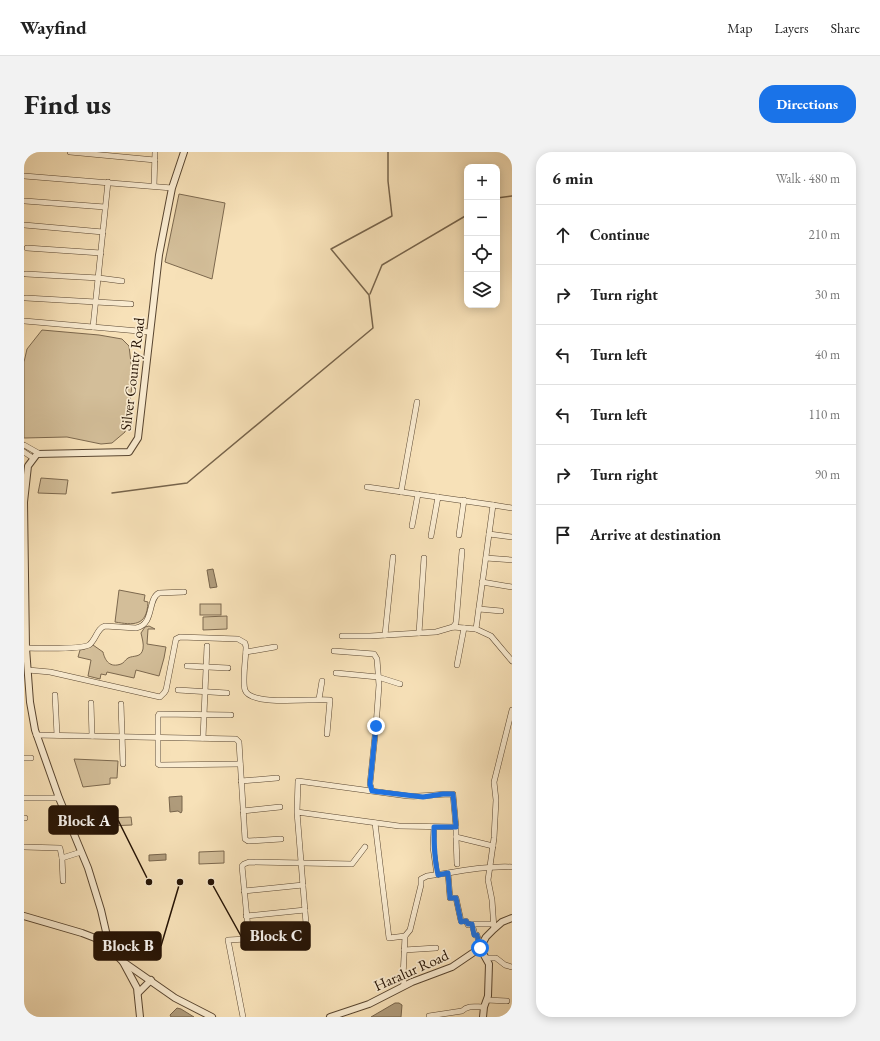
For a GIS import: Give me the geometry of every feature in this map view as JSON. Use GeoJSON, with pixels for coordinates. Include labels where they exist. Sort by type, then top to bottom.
{"type":"FeatureCollection","features":[{"type":"Feature","properties":{"kind":"street"},"geometry":{"type":"LineString","coordinates":[[70,152],[155,160]]}},
{"type":"Feature","properties":{"kind":"street"},"geometry":{"type":"LineString","coordinates":[[154,186],[155,152]]}},
{"type":"Feature","properties":{"kind":"street","name":"Silver County Road"},"geometry":{"type":"LineString","coordinates":[[40,454],[129,452],[138,438],[159,255],[172,188],[184,152]]}},
{"type":"Feature","properties":{"kind":"street"},"geometry":{"type":"LineString","coordinates":[[24,176],[172,188]]}},
{"type":"Feature","properties":{"kind":"street"},"geometry":{"type":"LineString","coordinates":[[93,326],[108,182]]}},
{"type":"Feature","properties":{"kind":"street"},"geometry":{"type":"LineString","coordinates":[[25,201],[105,207]]}},
{"type":"Feature","properties":{"kind":"street"},"geometry":{"type":"LineString","coordinates":[[24,225],[103,232]]}},
{"type":"Feature","properties":{"kind":"street"},"geometry":{"type":"LineString","coordinates":[[27,248],[101,253]]}},
{"type":"Feature","properties":{"kind":"street"},"geometry":{"type":"LineString","coordinates":[[26,274],[99,278],[122,281]]}},
{"type":"Feature","properties":{"kind":"street"},"geometry":{"type":"LineString","coordinates":[[26,298],[131,304]]}},
{"type":"Feature","properties":{"kind":"street"},"geometry":{"type":"LineString","coordinates":[[24,321],[150,332]]}},
{"type":"Feature","properties":{"kind":"street"},"geometry":{"type":"LineString","coordinates":[[401,492],[417,402]]}},
{"type":"Feature","properties":{"kind":"street"},"geometry":{"type":"LineString","coordinates":[[24,445],[40,454]]}},
{"type":"Feature","properties":{"kind":"street"},"geometry":{"type":"LineString","coordinates":[[24,452],[34,458]]}},
{"type":"Feature","properties":{"kind":"street"},"geometry":{"type":"LineString","coordinates":[[40,454],[37,454],[28,466],[24,502],[26,648],[30,702],[36,735],[59,798],[88,868],[100,907],[110,949]]}},
{"type":"Feature","properties":{"kind":"street"},"geometry":{"type":"LineString","coordinates":[[367,487],[512,508]]}},
{"type":"Feature","properties":{"kind":"street"},"geometry":{"type":"LineString","coordinates":[[412,526],[418,494]]}},
{"type":"Feature","properties":{"kind":"street"},"geometry":{"type":"LineString","coordinates":[[431,536],[438,497]]}},
{"type":"Feature","properties":{"kind":"street"},"geometry":{"type":"LineString","coordinates":[[459,535],[464,500]]}},
{"type":"Feature","properties":{"kind":"street"},"geometry":{"type":"LineString","coordinates":[[476,629],[493,505]]}},
{"type":"Feature","properties":{"kind":"street"},"geometry":{"type":"LineString","coordinates":[[489,534],[512,537]]}},
{"type":"Feature","properties":{"kind":"street"},"geometry":{"type":"LineString","coordinates":[[453,627],[456,624],[462,551]]}},
{"type":"Feature","properties":{"kind":"street"},"geometry":{"type":"LineString","coordinates":[[385,635],[393,557]]}},
{"type":"Feature","properties":{"kind":"street"},"geometry":{"type":"LineString","coordinates":[[420,633],[424,558]]}},
{"type":"Feature","properties":{"kind":"street"},"geometry":{"type":"LineString","coordinates":[[486,558],[512,560]]}},
{"type":"Feature","properties":{"kind":"street"},"geometry":{"type":"LineString","coordinates":[[482,582],[512,587]]}},
{"type":"Feature","properties":{"kind":"street"},"geometry":{"type":"LineString","coordinates":[[26,648],[84,647],[93,640],[102,627],[136,628],[143,625],[151,612],[152,599],[156,594],[184,592]]}},
{"type":"Feature","properties":{"kind":"street"},"geometry":{"type":"LineString","coordinates":[[479,609],[501,611]]}},
{"type":"Feature","properties":{"kind":"street"},"geometry":{"type":"LineString","coordinates":[[342,636],[436,632],[453,627],[476,629],[490,636],[512,661]]}},
{"type":"Feature","properties":{"kind":"street"},"geometry":{"type":"LineString","coordinates":[[457,665],[464,628]]}},
{"type":"Feature","properties":{"kind":"street"},"geometry":{"type":"LineString","coordinates":[[28,670],[50,672],[160,697],[164,693],[174,643],[178,637],[238,639],[245,643],[244,689],[246,692],[253,698],[297,701],[319,699],[330,700],[327,734]]}},
{"type":"Feature","properties":{"kind":"street"},"geometry":{"type":"LineString","coordinates":[[203,738],[206,646]]}},
{"type":"Feature","properties":{"kind":"street"},"geometry":{"type":"LineString","coordinates":[[246,652],[275,647]]}},
{"type":"Feature","properties":{"kind":"street"},"geometry":{"type":"LineString","coordinates":[[334,651],[374,654],[377,659],[378,677],[376,726],[370,784],[372,791]]}},
{"type":"Feature","properties":{"kind":"street"},"geometry":{"type":"LineString","coordinates":[[187,666],[228,668]]}},
{"type":"Feature","properties":{"kind":"street"},"geometry":{"type":"LineString","coordinates":[[336,673],[378,677],[400,684]]}},
{"type":"Feature","properties":{"kind":"street"},"geometry":{"type":"LineString","coordinates":[[319,699],[322,681]]}},
{"type":"Feature","properties":{"kind":"street"},"geometry":{"type":"LineString","coordinates":[[178,690],[227,693]]}},
{"type":"Feature","properties":{"kind":"street"},"geometry":{"type":"LineString","coordinates":[[55,695],[57,735]]}},
{"type":"Feature","properties":{"kind":"street"},"geometry":{"type":"LineString","coordinates":[[91,703],[92,736]]}},
{"type":"Feature","properties":{"kind":"street"},"geometry":{"type":"LineString","coordinates":[[121,704],[123,764]]}},
{"type":"Feature","properties":{"kind":"street"},"geometry":{"type":"LineString","coordinates":[[448,873],[450,898],[456,898],[461,922],[466,921],[468,924],[493,926],[492,900],[488,880],[493,846],[496,800],[494,782],[512,710]]}},
{"type":"Feature","properties":{"kind":"street"},"geometry":{"type":"LineString","coordinates":[[231,715],[159,714],[157,762],[158,765],[240,764]]}},
{"type":"Feature","properties":{"kind":"street"},"geometry":{"type":"LineString","coordinates":[[36,735],[236,739],[239,742],[246,841],[280,838]]}},
{"type":"Feature","properties":{"kind":"street"},"geometry":{"type":"LineString","coordinates":[[24,758],[31,758]]}},
{"type":"Feature","properties":{"kind":"street"},"geometry":{"type":"LineString","coordinates":[[241,781],[277,778]]}},
{"type":"Feature","properties":{"kind":"street"},"geometry":{"type":"LineString","coordinates":[[243,1017],[228,940],[307,936],[298,812],[298,781],[423,797],[453,794],[457,864]]}},
{"type":"Feature","properties":{"kind":"street"},"geometry":{"type":"LineString","coordinates":[[24,798],[59,798]]}},
{"type":"Feature","properties":{"kind":"street"},"geometry":{"type":"LineString","coordinates":[[243,811],[280,807]]}},
{"type":"Feature","properties":{"kind":"street"},"geometry":{"type":"LineString","coordinates":[[298,812],[399,826],[456,827]]}},
{"type":"Feature","properties":{"kind":"street"},"geometry":{"type":"LineString","coordinates":[[376,823],[389,938],[405,936]]}},
{"type":"Feature","properties":{"kind":"street"},"geometry":{"type":"LineString","coordinates":[[434,827],[434,847],[438,875]]}},
{"type":"Feature","properties":{"kind":"street"},"geometry":{"type":"LineString","coordinates":[[456,838],[493,846]]}},
{"type":"Feature","properties":{"kind":"street"},"geometry":{"type":"LineString","coordinates":[[24,847],[60,848],[63,881]]}},
{"type":"Feature","properties":{"kind":"street"},"geometry":{"type":"LineString","coordinates":[[249,939],[242,866],[244,864],[249,862],[352,864],[365,847]]}},
{"type":"Feature","properties":{"kind":"street"},"geometry":{"type":"LineString","coordinates":[[62,858],[81,852]]}},
{"type":"Feature","properties":{"kind":"street"},"geometry":{"type":"LineString","coordinates":[[404,985],[405,936],[410,930],[421,885],[421,879],[427,876],[471,868],[490,866],[512,867]]}},
{"type":"Feature","properties":{"kind":"street"},"geometry":{"type":"LineString","coordinates":[[244,891],[303,885]]}},
{"type":"Feature","properties":{"kind":"street"},"geometry":{"type":"LineString","coordinates":[[246,916],[305,910]]}},
{"type":"Feature","properties":{"kind":"street"},"geometry":{"type":"LineString","coordinates":[[24,916],[95,938],[110,949],[122,961],[176,998],[212,1017]]}},
{"type":"Feature","properties":{"kind":"street","name":"Haralur Road"},"geometry":{"type":"LineString","coordinates":[[330,1017],[368,1004],[404,985],[452,967],[480,947],[493,926],[512,918]]}},
{"type":"Feature","properties":{"kind":"street"},"geometry":{"type":"LineString","coordinates":[[472,924],[474,935],[477,935],[480,947],[489,964],[487,1000],[484,1007],[483,1017]]}},
{"type":"Feature","properties":{"kind":"street"},"geometry":{"type":"LineString","coordinates":[[404,950],[436,948]]}},
{"type":"Feature","properties":{"kind":"street"},"geometry":{"type":"LineString","coordinates":[[486,958],[496,958],[501,962],[512,966]]}},
{"type":"Feature","properties":{"kind":"street"},"geometry":{"type":"LineString","coordinates":[[122,961],[135,982],[138,993],[140,1017]]}},
{"type":"Feature","properties":{"kind":"street"},"geometry":{"type":"LineString","coordinates":[[138,993],[151,980]]}},
{"type":"Feature","properties":{"kind":"street"},"geometry":{"type":"LineString","coordinates":[[487,1000],[507,1001]]}},
{"type":"Feature","properties":{"kind":"street"},"geometry":{"type":"LineString","coordinates":[[429,1016],[462,1011],[469,1007],[484,1007]]}},
{"type":"Feature","properties":{"kind":"shaded area"},"geometry":{"type":"Polygon","coordinates":[[[179,194],[225,203],[212,279],[165,262],[179,194]]]}},
{"type":"Feature","properties":{"kind":"shaded area"},"geometry":{"type":"Polygon","coordinates":[[[42,330],[99,335],[122,339],[129,346],[133,380],[125,432],[112,443],[101,444],[67,437],[24,438],[24,362],[27,349],[42,330]]]}},
{"type":"Feature","properties":{"kind":"shaded area"},"geometry":{"type":"Polygon","coordinates":[[[41,478],[68,480],[66,494],[38,493],[41,478]]]}},
{"type":"Feature","properties":{"kind":"shaded area"},"geometry":{"type":"Polygon","coordinates":[[[213,569],[217,587],[210,588],[207,570],[213,569]]]}},
{"type":"Feature","properties":{"kind":"shaded area"},"geometry":{"type":"Polygon","coordinates":[[[119,590],[145,595],[144,601],[148,602],[145,616],[142,620],[133,624],[115,622],[119,590]]]}},
{"type":"Feature","properties":{"kind":"shaded area"},"geometry":{"type":"Polygon","coordinates":[[[200,604],[221,604],[221,615],[200,615],[200,604]]]}},
{"type":"Feature","properties":{"kind":"shaded area"},"geometry":{"type":"Polygon","coordinates":[[[227,616],[227,629],[203,630],[203,617],[227,616]]]}},
{"type":"Feature","properties":{"kind":"shaded area"},"geometry":{"type":"Polygon","coordinates":[[[149,626],[155,629],[148,629],[147,644],[166,647],[159,676],[136,670],[134,678],[107,672],[106,675],[101,674],[100,679],[88,676],[91,660],[78,657],[80,650],[93,645],[103,652],[109,663],[114,665],[121,664],[128,658],[141,654],[143,641],[141,633],[145,627],[149,626]]]}},
{"type":"Feature","properties":{"kind":"shaded area"},"geometry":{"type":"Polygon","coordinates":[[[74,759],[118,761],[117,778],[110,778],[110,784],[83,787],[74,759]]]}},
{"type":"Feature","properties":{"kind":"shaded area"},"geometry":{"type":"Polygon","coordinates":[[[182,796],[181,813],[178,811],[170,812],[169,797],[182,796]]]}},
{"type":"Feature","properties":{"kind":"shaded area"},"geometry":{"type":"Polygon","coordinates":[[[131,817],[132,825],[108,826],[108,818],[131,817]]]}},
{"type":"Feature","properties":{"kind":"shaded area"},"geometry":{"type":"Polygon","coordinates":[[[224,851],[224,863],[199,864],[199,852],[224,851]]]}},
{"type":"Feature","properties":{"kind":"shaded area"},"geometry":{"type":"Polygon","coordinates":[[[166,854],[166,860],[149,861],[149,855],[166,854]]]}},
{"type":"Feature","properties":{"kind":"shaded area"},"geometry":{"type":"Polygon","coordinates":[[[395,1003],[402,1005],[401,1017],[371,1017],[395,1003]]]}},
{"type":"Feature","properties":{"kind":"shaded area"},"geometry":{"type":"Polygon","coordinates":[[[177,1008],[194,1017],[171,1017],[170,1015],[177,1008]]]}},
{"type":"Feature","properties":{"kind":"waterway"},"geometry":{"type":"LineString","coordinates":[[112,493],[187,483],[373,328],[369,295],[331,249],[392,216],[388,181],[388,152]]}},
{"type":"Feature","properties":{"kind":"waterway"},"geometry":{"type":"LineString","coordinates":[[500,198],[512,196]]}},
{"type":"Feature","properties":{"kind":"waterway"},"geometry":{"type":"LineString","coordinates":[[370,294],[382,265],[464,217]]}},
{"type":"Feature","properties":{"kind":"place","name":"Block A"},"geometry":{"type":"Point","coordinates":[149,882]}},
{"type":"Feature","properties":{"kind":"place","name":"Block B"},"geometry":{"type":"Point","coordinates":[180,882]}},
{"type":"Feature","properties":{"kind":"place","name":"Block C"},"geometry":{"type":"Point","coordinates":[211,882]}},
{"type":"Feature","properties":{"kind":"route"},"geometry":{"type":"LineString","coordinates":[[376,726],[370,784],[372,791],[423,797],[453,794],[456,827],[434,827],[435,862],[438,875],[448,873],[450,898],[456,898],[461,922],[466,921],[468,924],[472,924],[474,935],[477,935],[480,948]]}}]}
